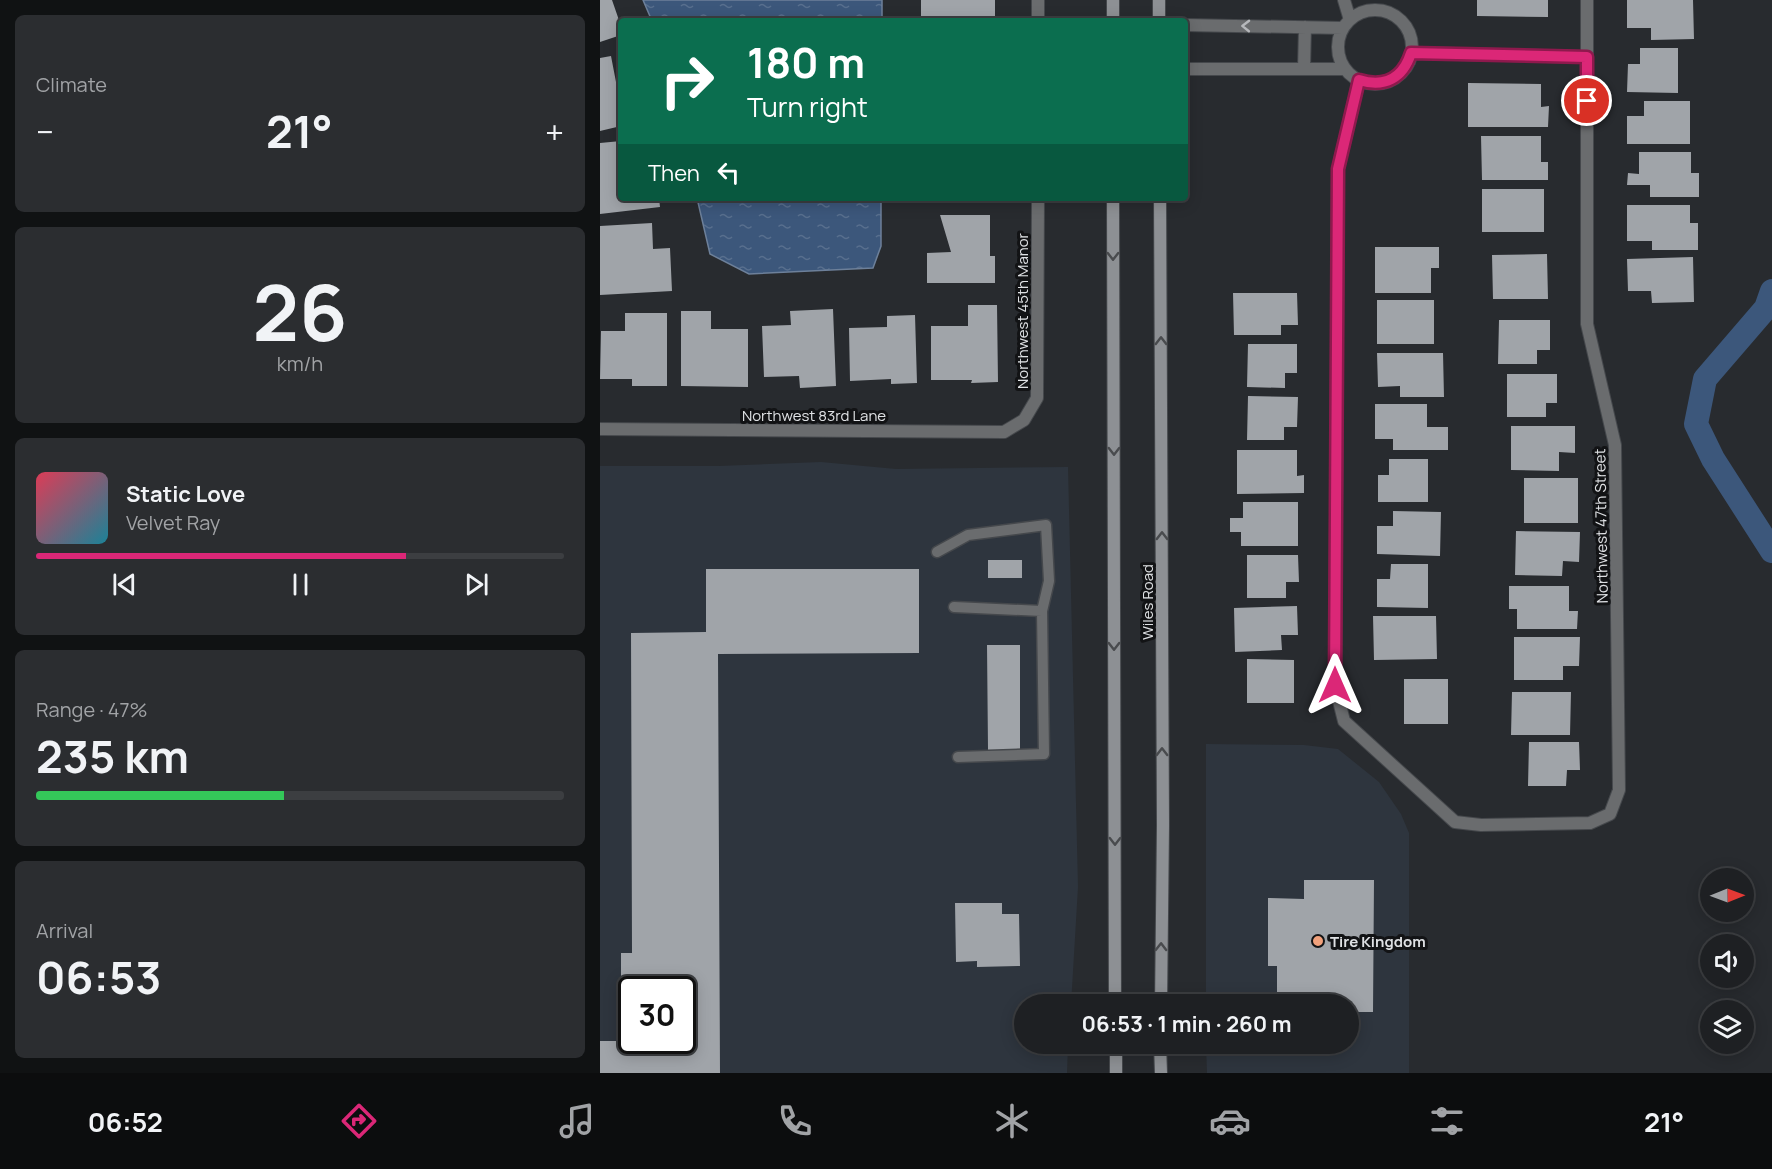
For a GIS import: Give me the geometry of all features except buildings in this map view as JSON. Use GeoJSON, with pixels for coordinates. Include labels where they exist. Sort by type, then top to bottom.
{"type":"FeatureCollection","features":[{"type":"Feature","properties":{"kind":"main road"},"geometry":{"type":"LineString","coordinates":[[1113,0],[1113,18]]}},
{"type":"Feature","properties":{"kind":"main road"},"geometry":{"type":"LineString","coordinates":[[1159,0],[1159,18]]}},
{"type":"Feature","properties":{"kind":"main road"},"geometry":{"type":"LineString","coordinates":[[1113,201],[1116,994]]}},
{"type":"Feature","properties":{"kind":"main road","name":"Wiles Road"},"geometry":{"type":"LineString","coordinates":[[1160,201],[1163,815],[1161,994]]}},
{"type":"Feature","properties":{"kind":"main road"},"geometry":{"type":"LineString","coordinates":[[1116,1054],[1116,1073]]}},
{"type":"Feature","properties":{"kind":"main road"},"geometry":{"type":"LineString","coordinates":[[1160,1054],[1161,1073]]}},
{"type":"Feature","properties":{"kind":"street"},"geometry":{"type":"LineString","coordinates":[[1038,0],[1038,18]]}},
{"type":"Feature","properties":{"kind":"street"},"geometry":{"type":"LineString","coordinates":[[1344,0],[1347,24]]}},
{"type":"Feature","properties":{"kind":"street","name":"Northwest 47th Street"},"geometry":{"type":"LineString","coordinates":[[1359,80],[1338,169],[1335,685],[1344,721],[1455,822],[1481,825],[1590,823],[1610,814],[1619,790],[1616,445],[1587,324],[1587,0]]}},
{"type":"Feature","properties":{"kind":"street"},"geometry":{"type":"LineString","coordinates":[[1371,10],[1382,11],[1392,15],[1408,31],[1411,53],[1401,73],[1392,80],[1381,84],[1370,84],[1359,80],[1345,69],[1340,60],[1339,38],[1347,24],[1360,13],[1371,10]]}},
{"type":"Feature","properties":{"kind":"street"},"geometry":{"type":"LineString","coordinates":[[1188,25],[1305,27],[1347,24]]}},
{"type":"Feature","properties":{"kind":"street"},"geometry":{"type":"LineString","coordinates":[[1305,27],[1305,69]]}},
{"type":"Feature","properties":{"kind":"street"},"geometry":{"type":"LineString","coordinates":[[1411,53],[1587,57]]}},
{"type":"Feature","properties":{"kind":"street"},"geometry":{"type":"LineString","coordinates":[[1188,69],[1345,69]]}},
{"type":"Feature","properties":{"kind":"street","name":"Northwest 45th Manor"},"geometry":{"type":"LineString","coordinates":[[1024,420],[1037,398],[1038,201]]}},
{"type":"Feature","properties":{"kind":"street","name":"Northwest 83rd Lane"},"geometry":{"type":"LineString","coordinates":[[600,429],[1004,432],[1024,420]]}},
{"type":"Feature","properties":{"kind":"lane"},"geometry":{"type":"LineString","coordinates":[[937,552],[968,535],[1046,525],[1049,581],[1042,611],[1044,754],[958,757]]}},
{"type":"Feature","properties":{"kind":"lane"},"geometry":{"type":"LineString","coordinates":[[954,607],[1042,611]]}},
{"type":"Feature","properties":{"kind":"shaded area"},"geometry":{"type":"Polygon","coordinates":[[[821,462],[896,469],[1068,467],[1078,887],[1072,994],[1014,994],[1014,1054],[1068,1054],[1067,1073],[600,1073],[600,466],[719,466],[821,462]]]}},
{"type":"Feature","properties":{"kind":"shaded area"},"geometry":{"type":"Polygon","coordinates":[[[1206,744],[1304,745],[1338,749],[1379,782],[1401,814],[1409,833],[1409,1073],[1207,1073],[1206,1054],[1359,1054],[1359,994],[1206,994],[1206,744]]]}},
{"type":"Feature","properties":{"kind":"water"},"geometry":{"type":"Polygon","coordinates":[[[643,0],[882,0],[882,18],[651,18],[643,0]]]}},
{"type":"Feature","properties":{"kind":"water"},"geometry":{"type":"Polygon","coordinates":[[[698,201],[881,201],[881,246],[873,268],[749,274],[710,254],[698,201]]]}},
{"type":"Feature","properties":{"kind":"waterway"},"geometry":{"type":"LineString","coordinates":[[1772,291],[1766,308],[1705,379],[1696,424],[1713,459],[1772,551]]}},
{"type":"Feature","properties":{"kind":"place","name":"Tire Kingdom"},"geometry":{"type":"Point","coordinates":[1318,941]}},
{"type":"Feature","properties":{"kind":"route"},"geometry":{"type":"LineString","coordinates":[[1335,685],[1338,169],[1359,80],[1370,84],[1381,84],[1392,80],[1401,73],[1411,53],[1587,57],[1587,101]]}}]}
